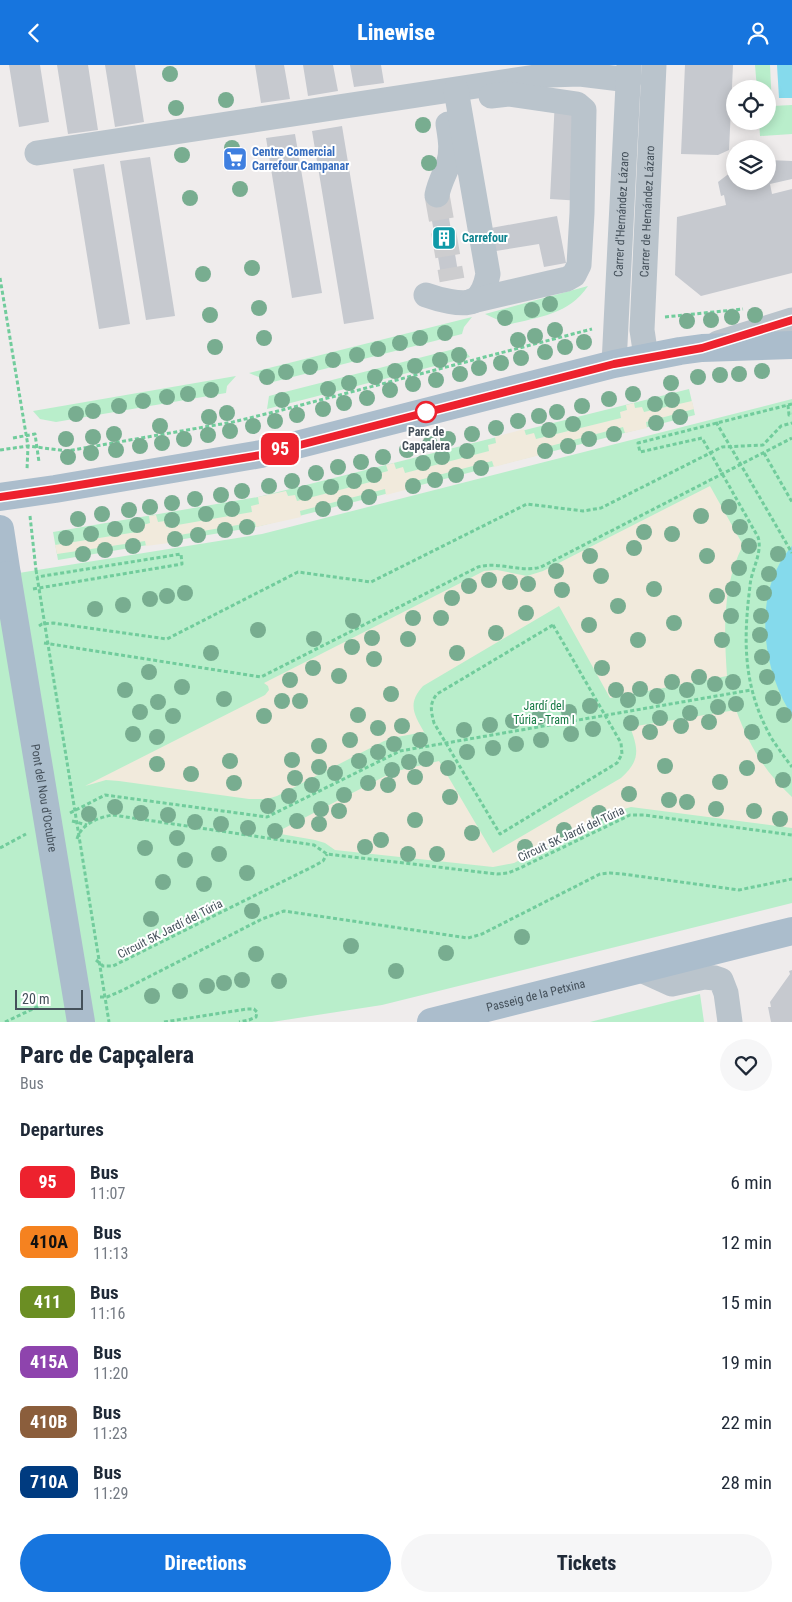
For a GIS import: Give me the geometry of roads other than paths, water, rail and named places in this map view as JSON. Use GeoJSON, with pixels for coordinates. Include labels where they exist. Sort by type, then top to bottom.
{"type":"FeatureCollection","features":[{"type":"Feature","properties":{"kind":"main road"},"geometry":{"type":"LineString","coordinates":[[0,497],[261,455],[646,357],[702,348],[792,345]]}},
{"type":"Feature","properties":{"kind":"main road","name":"Pont del Nou d'Octubre"},"geometry":{"type":"LineString","coordinates":[[0,529],[81,1022]]}},
{"type":"Feature","properties":{"kind":"main road","name":"Passeig de la Petxina"},"geometry":{"type":"LineString","coordinates":[[430,1022],[792,931]]}},
{"type":"Feature","properties":{"kind":"street","name":"Carrer de Hernández Lázaro"},"geometry":{"type":"LineString","coordinates":[[646,357],[642,330],[654,65]]}},
{"type":"Feature","properties":{"kind":"street"},"geometry":{"type":"LineString","coordinates":[[37,153],[549,75],[629,72]]}},
{"type":"Feature","properties":{"kind":"street","name":"Carrer d'Hernández Lázaro"},"geometry":{"type":"LineString","coordinates":[[614,364],[629,72]]}},
{"type":"Feature","properties":{"kind":"street"},"geometry":{"type":"LineString","coordinates":[[437,195],[449,163],[451,152],[455,90]]}},
{"type":"Feature","properties":{"kind":"street"},"geometry":{"type":"LineString","coordinates":[[455,90],[488,275],[484,288],[479,296],[472,301]]}},
{"type":"Feature","properties":{"kind":"street"},"geometry":{"type":"LineString","coordinates":[[439,292],[472,301],[567,279],[577,271],[582,213],[584,110],[578,104],[509,95],[488,96],[455,90]]}},
{"type":"Feature","properties":{"kind":"street"},"geometry":{"type":"LineString","coordinates":[[702,348],[792,320]]}},
{"type":"Feature","properties":{"kind":"street"},"geometry":{"type":"LineString","coordinates":[[639,969],[672,984],[704,977],[721,980],[726,993],[730,1022]]}},
{"type":"Feature","properties":{"kind":"water"},"geometry":{"type":"Polygon","coordinates":[[[777,65],[792,65],[792,98],[779,98],[777,65]]]}},
{"type":"Feature","properties":{"kind":"water"},"geometry":{"type":"Polygon","coordinates":[[[792,546],[792,715],[781,696],[773,675],[765,630],[766,607],[771,585],[779,564],[792,546]]]}},
{"type":"Feature","properties":{"kind":"tunnel"},"geometry":{"type":"LineString","coordinates":[[437,195],[452,280]]}},
{"type":"Feature","properties":{"kind":"place","name":"Centre Comercial Carrefour Campanar"},"geometry":{"type":"Point","coordinates":[235,159]}},
{"type":"Feature","properties":{"kind":"place","name":"Carrefour"},"geometry":{"type":"Point","coordinates":[444,238]}},
{"type":"Feature","properties":{"kind":"place","name":"Parc de Capçalera"},"geometry":{"type":"Point","coordinates":[426,412]}},
{"type":"Feature","properties":{"kind":"park label","name":"Jardí del Túria - Tram I"},"geometry":{"type":"Point","coordinates":[544,713]}}]}
